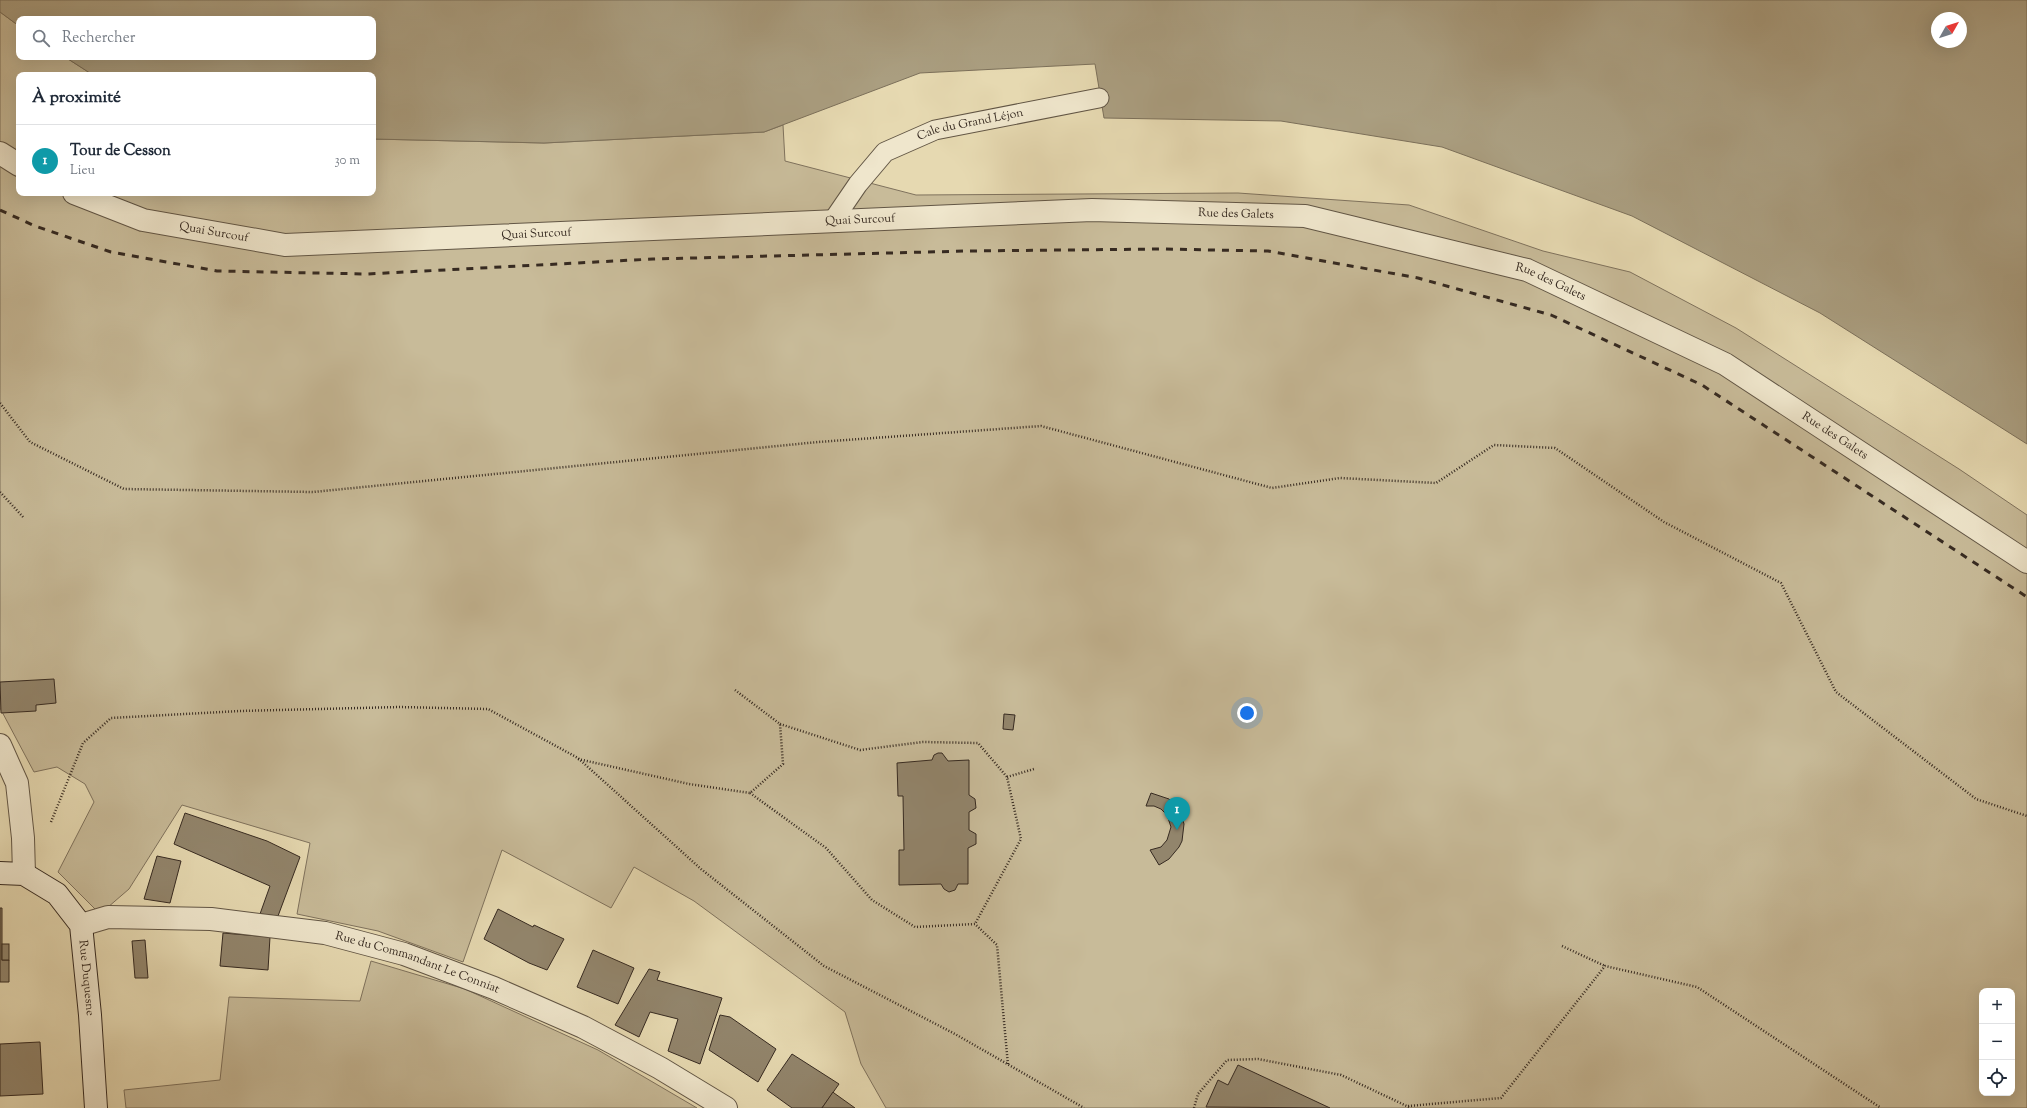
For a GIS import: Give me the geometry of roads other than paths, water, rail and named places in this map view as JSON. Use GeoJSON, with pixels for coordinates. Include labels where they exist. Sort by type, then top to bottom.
{"type":"FeatureCollection","features":[{"type":"Feature","properties":{"kind":"street"},"geometry":{"type":"LineString","coordinates":[[0,153],[16,163]]}},
{"type":"Feature","properties":{"kind":"street","name":"Quai Surcouf"},"geometry":{"type":"LineString","coordinates":[[82,196],[143,220],[284,246],[1006,214]]}},
{"type":"Feature","properties":{"kind":"street","name":"Rue des Galets"},"geometry":{"type":"LineString","coordinates":[[1006,214],[1092,210],[1305,216],[1527,270],[1725,364],[2027,562]]}},
{"type":"Feature","properties":{"kind":"street"},"geometry":{"type":"LineString","coordinates":[[0,745],[16,783],[23,838],[24,874],[0,873]]}},
{"type":"Feature","properties":{"kind":"street","name":"Rue Duquesne"},"geometry":{"type":"LineString","coordinates":[[24,874],[57,894],[81,925],[90,1014],[96,1108]]}},
{"type":"Feature","properties":{"kind":"street","name":"Rue du Commandant Le Conniat"},"geometry":{"type":"LineString","coordinates":[[81,925],[108,917],[211,919],[325,933],[404,954],[494,988],[583,1027],[660,1068],[726,1108]]}},
{"type":"Feature","properties":{"kind":"lane","name":"Cale du Grand Léjon"},"geometry":{"type":"LineString","coordinates":[[832,222],[858,184],[885,152],[935,130],[1099,98]]}},
{"type":"Feature","properties":{"kind":"railway"},"geometry":{"type":"LineString","coordinates":[[0,210],[35,226],[111,252],[217,271],[367,274],[653,259],[967,251],[1161,249],[1268,251],[1418,278],[1551,315],[1702,385],[2027,597]]}},
{"type":"Feature","properties":{"kind":"place","name":"Tour de Cesson"},"geometry":{"type":"Point","coordinates":[1177,830]}}]}
